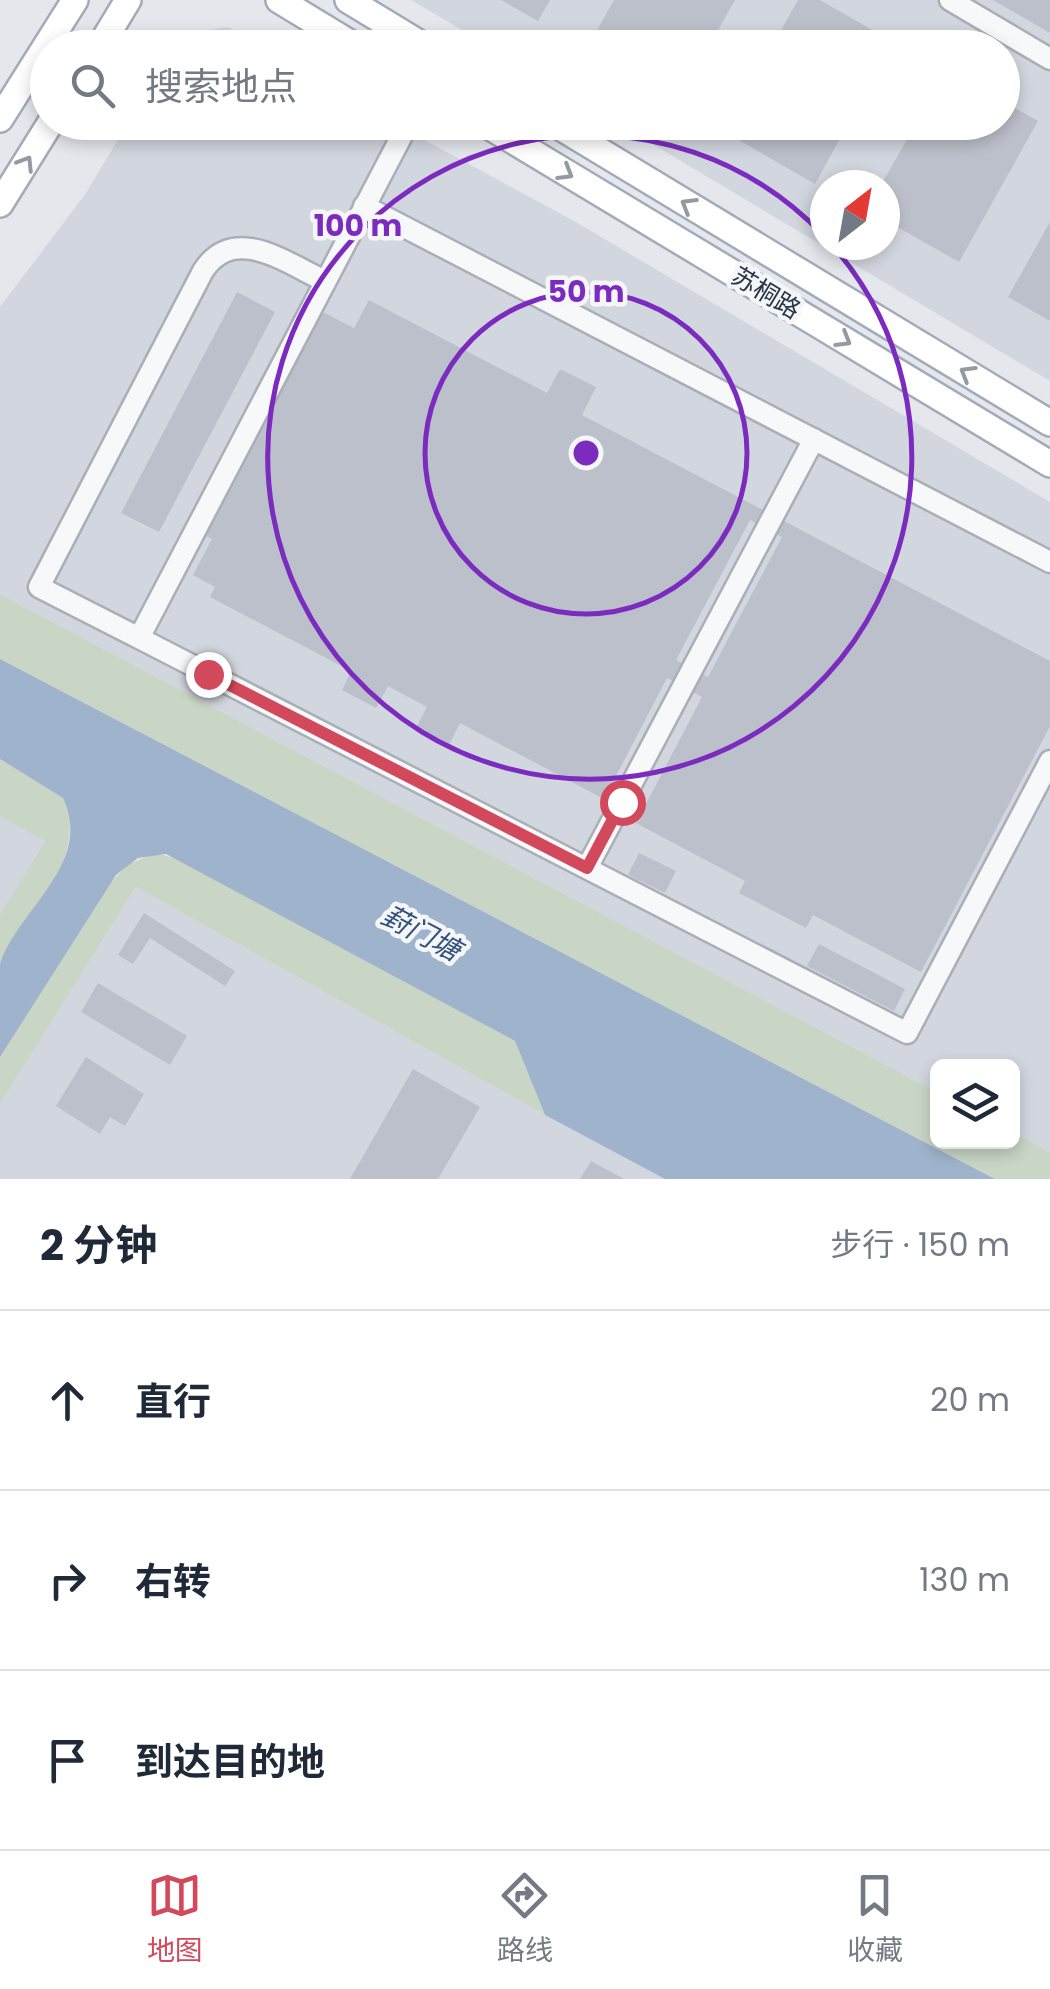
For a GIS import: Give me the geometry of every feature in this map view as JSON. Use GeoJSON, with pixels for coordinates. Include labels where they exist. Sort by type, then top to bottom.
{"type":"FeatureCollection","features":[{"type":"Feature","properties":{"kind":"main road"},"geometry":{"type":"LineString","coordinates":[[55,30],[74,0]]}},
{"type":"Feature","properties":{"kind":"main road"},"geometry":{"type":"LineString","coordinates":[[109,30],[128,0]]}},
{"type":"Feature","properties":{"kind":"main road"},"geometry":{"type":"LineString","coordinates":[[279,0],[328,30]]}},
{"type":"Feature","properties":{"kind":"main road"},"geometry":{"type":"LineString","coordinates":[[348,0],[397,30]]}},
{"type":"Feature","properties":{"kind":"main road"},"geometry":{"type":"LineString","coordinates":[[0,119],[30,71]]}},
{"type":"Feature","properties":{"kind":"main road"},"geometry":{"type":"LineString","coordinates":[[0,204],[41,140]]}},
{"type":"Feature","properties":{"kind":"main road","name":"苏桐路"},"geometry":{"type":"LineString","coordinates":[[512,140],[1050,464]]}},
{"type":"Feature","properties":{"kind":"main road","name":"苏桐路"},"geometry":{"type":"LineString","coordinates":[[582,140],[1050,423]]}},
{"type":"Feature","properties":{"kind":"main road"},"geometry":{"type":"LineString","coordinates":[[771,296],[788,265]]}},
{"type":"Feature","properties":{"kind":"lane"},"geometry":{"type":"LineString","coordinates":[[950,0],[1001,30]]}},
{"type":"Feature","properties":{"kind":"lane"},"geometry":{"type":"LineString","coordinates":[[1020,41],[1050,59]]}},
{"type":"Feature","properties":{"kind":"lane"},"geometry":{"type":"LineString","coordinates":[[139,638],[399,140]]}},
{"type":"Feature","properties":{"kind":"lane"},"geometry":{"type":"LineString","coordinates":[[364,206],[1050,562]]}},
{"type":"Feature","properties":{"kind":"lane"},"geometry":{"type":"LineString","coordinates":[[325,281],[264,252],[239,247],[215,254],[38,587],[907,1033],[1050,760]]}},
{"type":"Feature","properties":{"kind":"lane"},"geometry":{"type":"LineString","coordinates":[[587,868],[814,439]]}},
{"type":"Feature","properties":{"kind":"shaded area"},"geometry":{"type":"Polygon","coordinates":[[[411,0],[1050,0],[1050,381],[847,260],[900,260],[900,170],[810,170],[810,238],[646,140],[1020,140],[1020,30],[462,30],[411,0]]]}},
{"type":"Feature","properties":{"kind":"shaded area"},"geometry":{"type":"Polygon","coordinates":[[[118,140],[424,140],[574,221],[1050,502],[1050,1152],[1020,1136],[1020,1059],[930,1059],[930,1088],[0,594],[0,307],[86,193],[118,140]]]}},
{"type":"Feature","properties":{"kind":"shaded area"},"geometry":{"type":"Polygon","coordinates":[[[0,817],[45,841],[0,914],[0,817]]]}},
{"type":"Feature","properties":{"kind":"shaded area"},"geometry":{"type":"Polygon","coordinates":[[[136,887],[665,1179],[0,1179],[0,1104],[136,887]]]}},
{"type":"Feature","properties":{"kind":"green space"},"geometry":{"type":"Polygon","coordinates":[[[0,594],[930,1088],[930,1145],[0,659],[0,594]]]}},
{"type":"Feature","properties":{"kind":"green space"},"geometry":{"type":"Polygon","coordinates":[[[0,759],[64,798],[70,819],[69,841],[52,885],[0,965],[0,914],[45,841],[0,817],[0,759]]]}},
{"type":"Feature","properties":{"kind":"green space"},"geometry":{"type":"Polygon","coordinates":[[[155,853],[178,859],[515,1041],[545,1115],[136,887],[0,1104],[0,1057],[103,891],[127,865],[155,853]]]}},
{"type":"Feature","properties":{"kind":"green space"},"geometry":{"type":"Polygon","coordinates":[[[1020,1136],[1050,1152],[1050,1179],[995,1179],[938,1149],[1020,1149],[1020,1136]]]}},
{"type":"Feature","properties":{"kind":"water","name":"葑门塘"},"geometry":{"type":"Polygon","coordinates":[[[0,659],[930,1145],[930,1149],[938,1149],[995,1179],[665,1179],[545,1115],[515,1041],[166,854],[138,858],[116,875],[0,1057],[0,964],[61,865],[69,844],[70,822],[63,798],[0,759],[0,659]]]}},
{"type":"Feature","properties":{"kind":"building"},"geometry":{"type":"Polygon","coordinates":[[[501,0],[550,0],[538,21],[501,0]]]}},
{"type":"Feature","properties":{"kind":"building"},"geometry":{"type":"Polygon","coordinates":[[[614,0],[735,0],[718,30],[597,30],[614,0]]]}},
{"type":"Feature","properties":{"kind":"building"},"geometry":{"type":"Polygon","coordinates":[[[798,0],[820,0],[872,30],[781,30],[798,0]]]}},
{"type":"Feature","properties":{"kind":"building"},"geometry":{"type":"Polygon","coordinates":[[[993,0],[1050,0],[1050,33],[993,0]]]}},
{"type":"Feature","properties":{"kind":"building"},"geometry":{"type":"Polygon","coordinates":[[[1020,111],[1038,121],[959,262],[900,229],[900,170],[890,170],[907,140],[1020,140],[1020,111]]]}},
{"type":"Feature","properties":{"kind":"building"},"geometry":{"type":"Polygon","coordinates":[[[739,140],[839,140],[823,170],[810,170],[810,181],[739,140]]]}},
{"type":"Feature","properties":{"kind":"building"},"geometry":{"type":"Polygon","coordinates":[[[1050,222],[1050,321],[1008,297],[1050,222]]]}},
{"type":"Feature","properties":{"kind":"building"},"geometry":{"type":"Polygon","coordinates":[[[237,292],[275,312],[159,532],[121,513],[237,292]]]}},
{"type":"Feature","properties":{"kind":"building"},"geometry":{"type":"Polygon","coordinates":[[[369,300],[547,393],[560,369],[596,387],[582,415],[1050,661],[1050,726],[921,972],[813,915],[806,928],[739,893],[745,881],[636,823],[702,697],[667,678],[604,799],[460,723],[448,747],[415,730],[427,707],[388,686],[376,708],[342,690],[351,671],[210,597],[215,587],[193,575],[212,539],[202,534],[319,310],[354,328],[369,300]],[[750,520],[676,660],[708,677],[782,537],[750,520]]]}},
{"type":"Feature","properties":{"kind":"building"},"geometry":{"type":"Polygon","coordinates":[[[639,853],[676,871],[665,893],[628,875],[639,853]]]}},
{"type":"Feature","properties":{"kind":"building"},"geometry":{"type":"Polygon","coordinates":[[[144,913],[235,971],[225,986],[150,938],[133,964],[118,955],[144,913]]]}},
{"type":"Feature","properties":{"kind":"building"},"geometry":{"type":"Polygon","coordinates":[[[819,944],[905,989],[894,1011],[807,966],[819,944]]]}},
{"type":"Feature","properties":{"kind":"building"},"geometry":{"type":"Polygon","coordinates":[[[98,983],[187,1036],[170,1065],[81,1012],[98,983]]]}},
{"type":"Feature","properties":{"kind":"building"},"geometry":{"type":"Polygon","coordinates":[[[86,1057],[144,1094],[125,1126],[110,1117],[100,1134],[56,1106],[86,1057]]]}},
{"type":"Feature","properties":{"kind":"building"},"geometry":{"type":"Polygon","coordinates":[[[413,1069],[480,1107],[438,1179],[350,1179],[413,1069]]]}},
{"type":"Feature","properties":{"kind":"building"},"geometry":{"type":"Polygon","coordinates":[[[591,1161],[624,1179],[580,1179],[591,1161]]]}},
{"type":"Feature","properties":{"kind":"route"},"geometry":{"type":"LineString","coordinates":[[208,674],[587,868],[622,802]]}}]}
